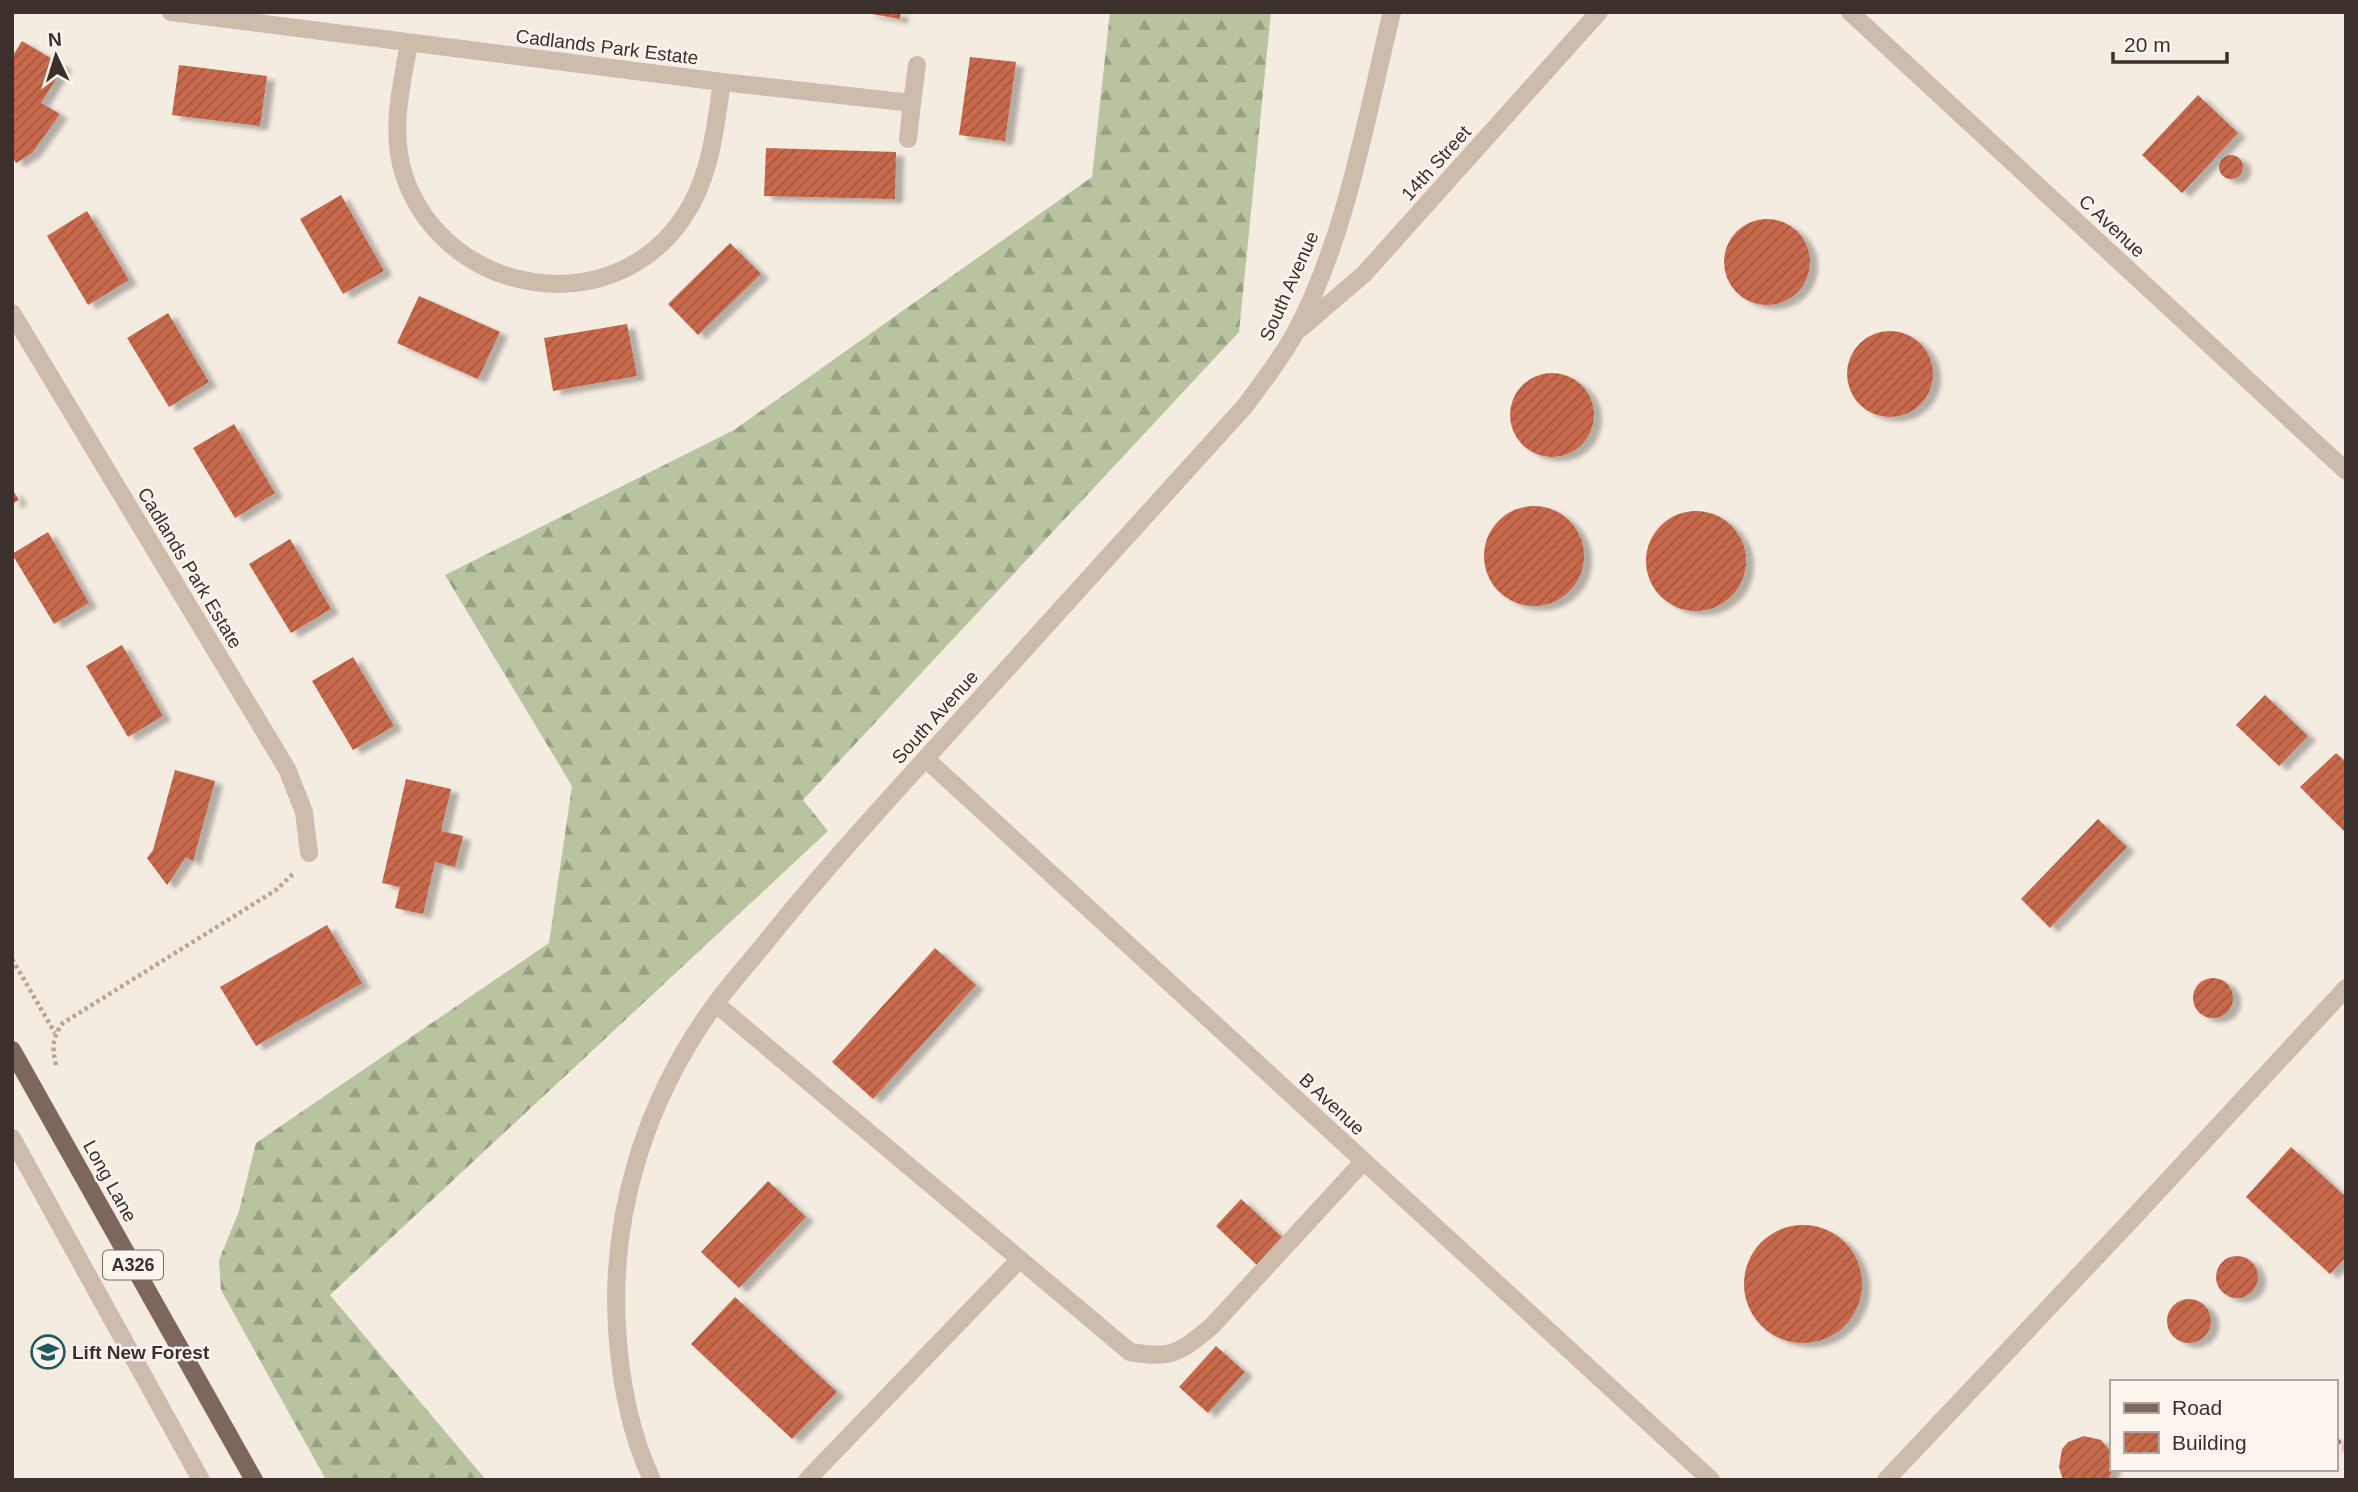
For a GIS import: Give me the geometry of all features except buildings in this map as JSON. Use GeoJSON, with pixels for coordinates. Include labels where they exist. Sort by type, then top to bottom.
{"type":"FeatureCollection","features":[{"type":"Feature","properties":{"kind":"main road","name":"Long Lane"},"geometry":{"type":"LineString","coordinates":[[12,1050],[254,1480]]}},
{"type":"Feature","properties":{"kind":"street","name":"Cadlands Park Estate"},"geometry":{"type":"LineString","coordinates":[[171,12],[722,82],[704,176],[682,219],[661,243],[640,260],[601,277],[561,285],[532,283],[485,269],[458,252],[436,232],[417,205],[404,176],[397,130],[409,44]]}},
{"type":"Feature","properties":{"kind":"street","name":"South Avenue"},"geometry":{"type":"LineString","coordinates":[[652,1480],[628,1409],[621,1371],[616,1308],[618,1242],[624,1206],[644,1136],[673,1074],[716,1004],[813,884],[1245,406],[1294,334],[1327,263],[1392,12]]}},
{"type":"Feature","properties":{"kind":"street","name":"14th Street"},"geometry":{"type":"LineString","coordinates":[[1294,334],[1364,274],[1600,12]]}},
{"type":"Feature","properties":{"kind":"street","name":"C Avenue"},"geometry":{"type":"LineString","coordinates":[[1850,12],[2346,471]]}},
{"type":"Feature","properties":{"kind":"street"},"geometry":{"type":"LineString","coordinates":[[908,139],[917,65]]}},
{"type":"Feature","properties":{"kind":"street"},"geometry":{"type":"LineString","coordinates":[[722,82],[912,103]]}},
{"type":"Feature","properties":{"kind":"street","name":"Cadlands Park Estate"},"geometry":{"type":"LineString","coordinates":[[12,313],[287,769],[304,811],[309,853]]}},
{"type":"Feature","properties":{"kind":"street","name":"B Avenue"},"geometry":{"type":"LineString","coordinates":[[926,759],[1711,1480]]}},
{"type":"Feature","properties":{"kind":"street"},"geometry":{"type":"LineString","coordinates":[[1885,1480],[2124,1228],[2346,988]]}},
{"type":"Feature","properties":{"kind":"street"},"geometry":{"type":"LineString","coordinates":[[716,1004],[1130,1352],[1160,1357],[1184,1348],[1211,1327],[1363,1162]]}},
{"type":"Feature","properties":{"kind":"street"},"geometry":{"type":"LineString","coordinates":[[12,1138],[17,1158],[201,1480]]}},
{"type":"Feature","properties":{"kind":"street"},"geometry":{"type":"LineString","coordinates":[[807,1480],[1020,1259]]}},
{"type":"Feature","properties":{"kind":"path"},"geometry":{"type":"LineString","coordinates":[[57,1071],[52,1050],[55,1033],[73,1017],[276,890],[301,867],[309,853]]}},
{"type":"Feature","properties":{"kind":"path"},"geometry":{"type":"LineString","coordinates":[[12,959],[55,1033]]}},
{"type":"Feature","properties":{"kind":"green space"},"geometry":{"type":"Polygon","coordinates":[[[1110,12],[1271,12],[1239,332],[803,800],[828,831],[330,1295],[486,1480],[326,1480],[221,1290],[219,1260],[239,1211],[256,1143],[549,943],[572,786],[445,575],[734,430],[1092,177],[1110,12]]]}},
{"type":"Feature","properties":{"kind":"place","name":"Lift New Forest"},"geometry":{"type":"Point","coordinates":[48,1352]}}]}
